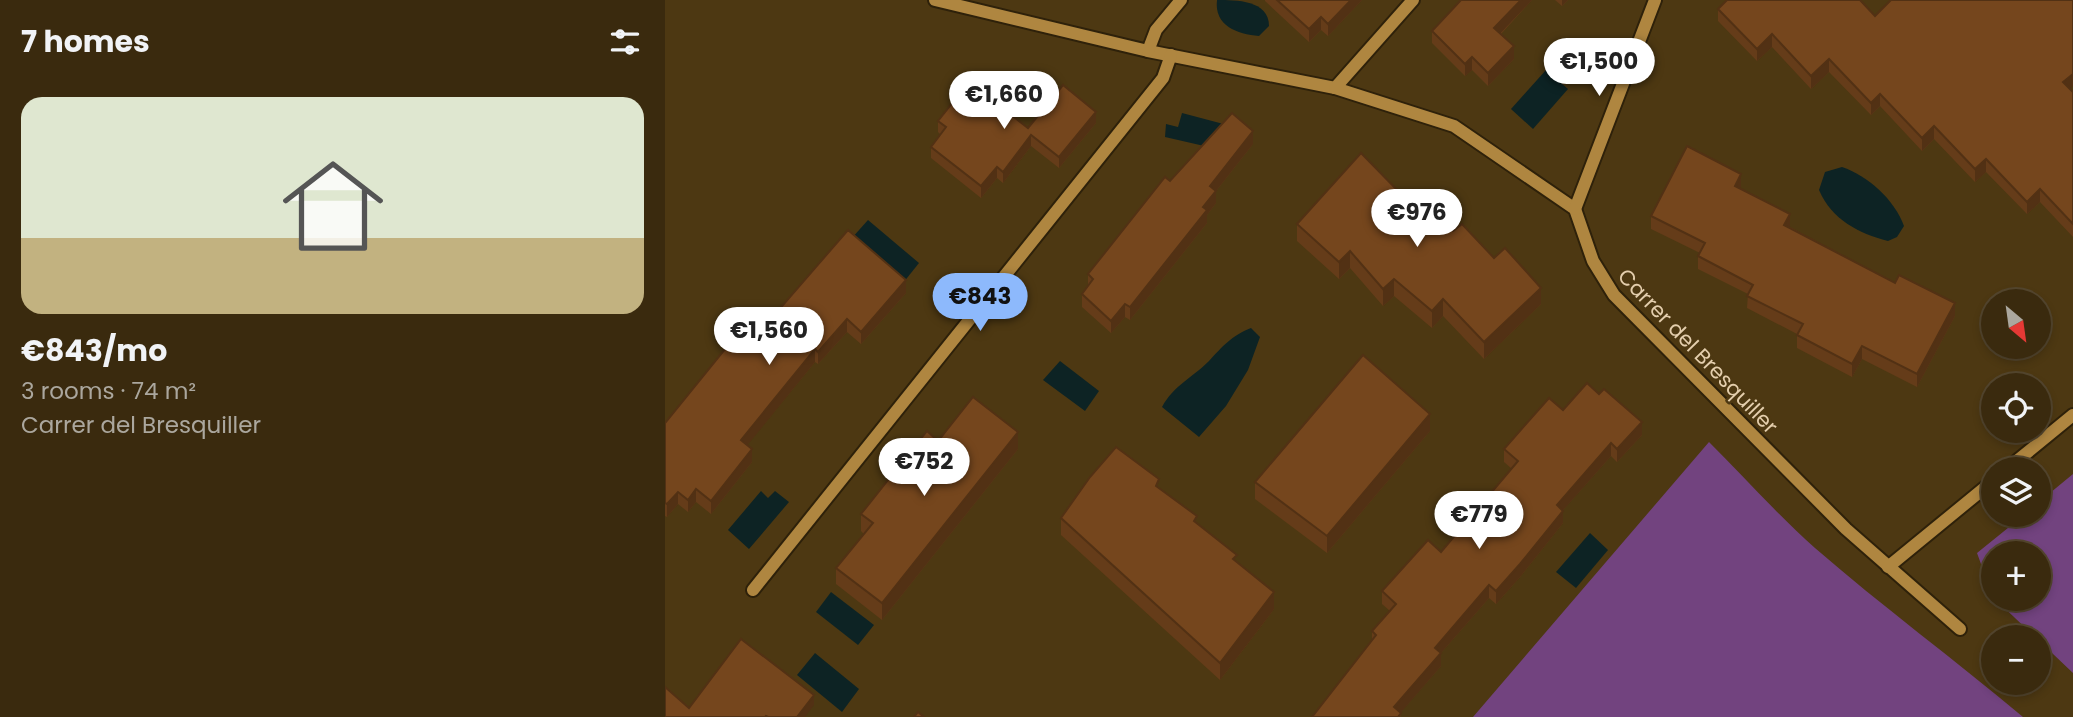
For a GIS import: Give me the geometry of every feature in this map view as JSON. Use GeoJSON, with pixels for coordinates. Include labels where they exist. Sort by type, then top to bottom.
{"type":"FeatureCollection","features":[{"type":"Feature","properties":{"kind":"street"},"geometry":{"type":"LineString","coordinates":[[935,0],[1148,51],[1335,88],[1454,126],[1575,209],[1655,0]]}},
{"type":"Feature","properties":{"kind":"street"},"geometry":{"type":"LineString","coordinates":[[1148,51],[1156,30],[1181,0]]}},
{"type":"Feature","properties":{"kind":"street"},"geometry":{"type":"LineString","coordinates":[[1335,88],[1413,0]]}},
{"type":"Feature","properties":{"kind":"street"},"geometry":{"type":"LineString","coordinates":[[753,590],[1163,78],[1171,55]]}},
{"type":"Feature","properties":{"kind":"street","name":"Carrer del Bresquiller"},"geometry":{"type":"LineString","coordinates":[[1575,209],[1605,286],[1805,490],[1960,629]]}},
{"type":"Feature","properties":{"kind":"street"},"geometry":{"type":"LineString","coordinates":[[2022,457],[2073,415]]}},
{"type":"Feature","properties":{"kind":"street"},"geometry":{"type":"LineString","coordinates":[[1888,567],[1981,491]]}},
{"type":"Feature","properties":{"kind":"shaded area"},"geometry":{"type":"Polygon","coordinates":[[[1709,442],[1815,548],[1981,682],[1981,695],[1996,695],[2023,717],[1473,717],[1709,442]]]}},
{"type":"Feature","properties":{"kind":"shaded area"},"geometry":{"type":"Polygon","coordinates":[[[2073,474],[2073,673],[2051,652],[2051,625],[2022,625],[2008,611],[2051,611],[2051,541],[1992,541],[2009,527],[2051,527],[2051,492],[2073,474]]]}},
{"type":"Feature","properties":{"kind":"water"},"geometry":{"type":"Polygon","coordinates":[[[1217,0],[1242,1],[1258,6],[1268,17],[1269,26],[1259,36],[1235,31],[1219,16],[1217,0]]]}},
{"type":"Feature","properties":{"kind":"water"},"geometry":{"type":"Polygon","coordinates":[[[1546,70],[1568,89],[1533,129],[1511,109],[1546,70]]]}},
{"type":"Feature","properties":{"kind":"water"},"geometry":{"type":"Polygon","coordinates":[[[1182,113],[1231,126],[1226,151],[1165,137],[1166,124],[1178,127],[1182,113]]]}},
{"type":"Feature","properties":{"kind":"water"},"geometry":{"type":"Polygon","coordinates":[[[1842,167],[1861,176],[1887,198],[1904,226],[1897,237],[1888,241],[1866,234],[1847,224],[1831,210],[1819,190],[1825,172],[1842,167]]]}},
{"type":"Feature","properties":{"kind":"water"},"geometry":{"type":"Polygon","coordinates":[[[868,220],[919,263],[903,283],[851,239],[868,220]]]}},
{"type":"Feature","properties":{"kind":"water"},"geometry":{"type":"Polygon","coordinates":[[[1251,328],[1260,337],[1248,370],[1226,406],[1199,437],[1162,407],[1178,387],[1228,342],[1251,328]]]}},
{"type":"Feature","properties":{"kind":"water"},"geometry":{"type":"Polygon","coordinates":[[[1060,361],[1099,391],[1085,411],[1043,380],[1060,361]]]}},
{"type":"Feature","properties":{"kind":"water"},"geometry":{"type":"Polygon","coordinates":[[[761,491],[768,498],[775,491],[789,502],[749,549],[728,530],[761,491]]]}},
{"type":"Feature","properties":{"kind":"water"},"geometry":{"type":"Polygon","coordinates":[[[1590,533],[1608,550],[1576,588],[1556,572],[1590,533]]]}},
{"type":"Feature","properties":{"kind":"water"},"geometry":{"type":"Polygon","coordinates":[[[831,592],[874,625],[858,645],[816,612],[831,592]]]}},
{"type":"Feature","properties":{"kind":"water"},"geometry":{"type":"Polygon","coordinates":[[[815,653],[859,689],[842,712],[797,675],[815,653]]]}},
{"type":"Feature","properties":{"kind":"building"},"geometry":{"type":"Polygon","coordinates":[[[1277,0],[1351,0],[1328,24],[1321,17],[1309,29],[1277,0]]]}},
{"type":"Feature","properties":{"kind":"building"},"geometry":{"type":"Polygon","coordinates":[[[1461,0],[1521,0],[1494,28],[1514,46],[1488,73],[1472,57],[1465,64],[1432,31],[1461,0]]]}},
{"type":"Feature","properties":{"kind":"building"},"geometry":{"type":"Polygon","coordinates":[[[1727,0],[1860,0],[1875,16],[1891,0],[2073,0],[2073,74],[2063,82],[2073,92],[2073,224],[2040,189],[2027,202],[1986,159],[1975,169],[1934,126],[1922,138],[1880,94],[1871,103],[1829,59],[1811,76],[1772,34],[1757,49],[1718,9],[1727,0]]]}},
{"type":"Feature","properties":{"kind":"building"},"geometry":{"type":"Polygon","coordinates":[[[969,82],[1028,128],[1063,85],[1096,112],[1059,157],[1031,135],[1003,172],[997,167],[981,186],[931,147],[946,127],[938,121],[969,82]]]}},
{"type":"Feature","properties":{"kind":"building"},"geometry":{"type":"Polygon","coordinates":[[[1232,113],[1253,131],[1210,186],[1216,191],[1203,207],[1207,210],[1130,307],[1125,304],[1111,321],[1082,294],[1093,279],[1088,274],[1165,177],[1170,181],[1232,113]]]}},
{"type":"Feature","properties":{"kind":"building"},"geometry":{"type":"Polygon","coordinates":[[[1687,146],[1741,174],[1735,186],[1790,214],[1784,225],[1895,283],[1899,275],[1955,303],[1917,374],[1862,346],[1852,364],[1797,335],[1803,324],[1747,296],[1753,285],[1698,256],[1705,243],[1651,216],[1687,146]]]}},
{"type":"Feature","properties":{"kind":"building"},"geometry":{"type":"Polygon","coordinates":[[[1361,153],[1405,198],[1413,190],[1453,231],[1462,224],[1494,258],[1505,248],[1541,288],[1484,342],[1443,299],[1432,311],[1394,279],[1383,289],[1350,251],[1339,262],[1297,224],[1361,153]]]}},
{"type":"Feature","properties":{"kind":"building"},"geometry":{"type":"Polygon","coordinates":[[[848,230],[906,280],[861,332],[847,319],[818,352],[815,349],[741,440],[752,449],[711,501],[696,489],[688,500],[678,492],[665,503],[665,423],[738,333],[750,343],[848,230]]]}},
{"type":"Feature","properties":{"kind":"building"},"geometry":{"type":"Polygon","coordinates":[[[1363,355],[1430,414],[1327,536],[1255,482],[1363,355]]]}},
{"type":"Feature","properties":{"kind":"building"},"geometry":{"type":"Polygon","coordinates":[[[1587,383],[1599,394],[1604,389],[1642,422],[1617,449],[1611,443],[1557,505],[1563,511],[1520,564],[1496,591],[1489,585],[1435,648],[1441,653],[1394,707],[1401,713],[1398,717],[1312,717],[1376,635],[1372,631],[1396,604],[1382,591],[1428,540],[1441,552],[1518,461],[1504,449],[1549,398],[1563,410],[1587,383]]]}},
{"type":"Feature","properties":{"kind":"building"},"geometry":{"type":"Polygon","coordinates":[[[973,397],[1018,432],[882,603],[836,568],[873,523],[861,514],[927,431],[938,441],[973,397]]]}},
{"type":"Feature","properties":{"kind":"building"},"geometry":{"type":"Polygon","coordinates":[[[1116,447],[1159,479],[1156,486],[1197,516],[1194,521],[1237,555],[1233,559],[1274,592],[1220,663],[1061,518],[1090,477],[1116,447]]]}},
{"type":"Feature","properties":{"kind":"building"},"geometry":{"type":"Polygon","coordinates":[[[741,639],[814,695],[797,717],[665,717],[665,687],[689,708],[741,639]]]}}]}
